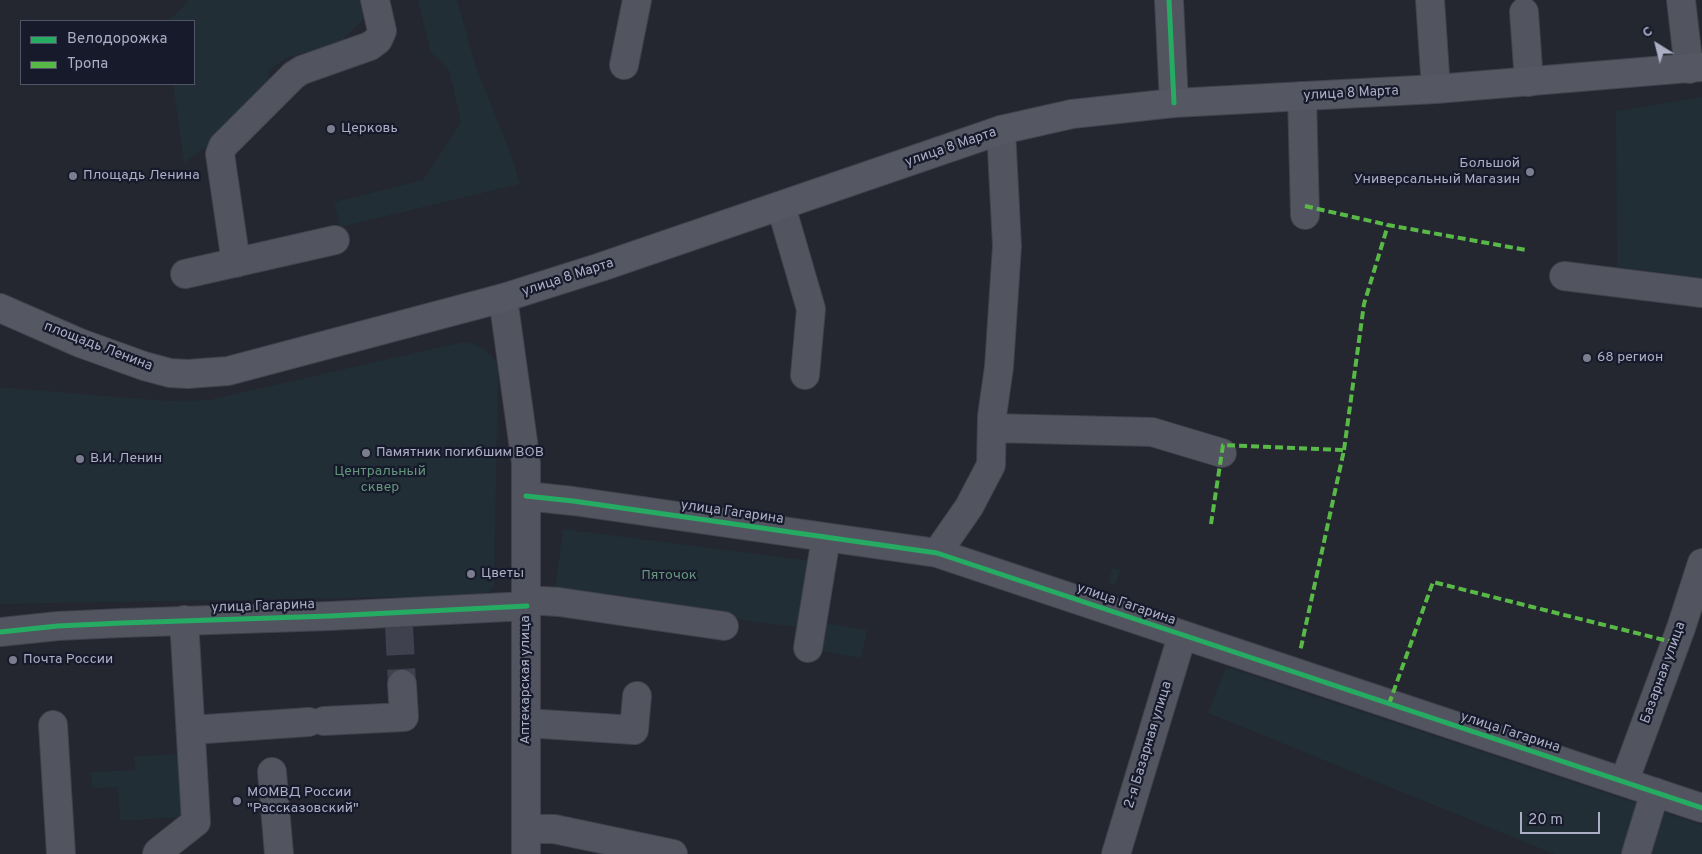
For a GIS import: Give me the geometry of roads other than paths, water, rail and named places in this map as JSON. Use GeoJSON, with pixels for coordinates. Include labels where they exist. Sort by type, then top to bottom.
{"type":"FeatureCollection","features":[{"type":"Feature","properties":{"kind":"main road","name":"улица 8 Марта"},"geometry":{"type":"LineString","coordinates":[[228,371],[503,298],[601,268],[1001,130],[1072,114],[1174,103],[1436,89],[1695,68]]}},
{"type":"Feature","properties":{"kind":"main road","name":"площадь Ленина"},"geometry":{"type":"LineString","coordinates":[[0,308],[80,343],[144,366],[188,374],[228,371]]}},
{"type":"Feature","properties":{"kind":"street"},"geometry":{"type":"LineString","coordinates":[[236,263],[220,154],[223,146],[302,70],[370,46],[378,40],[382,31],[375,0]]}},
{"type":"Feature","properties":{"kind":"street"},"geometry":{"type":"LineString","coordinates":[[624,65],[637,0]]}},
{"type":"Feature","properties":{"kind":"street"},"geometry":{"type":"LineString","coordinates":[[1169,0],[1174,103]]}},
{"type":"Feature","properties":{"kind":"street"},"geometry":{"type":"LineString","coordinates":[[1430,0],[1436,89]]}},
{"type":"Feature","properties":{"kind":"street"},"geometry":{"type":"LineString","coordinates":[[1681,0],[1695,68]]}},
{"type":"Feature","properties":{"kind":"street"},"geometry":{"type":"LineString","coordinates":[[1524,12],[1529,82]]}},
{"type":"Feature","properties":{"kind":"street"},"geometry":{"type":"LineString","coordinates":[[1302,96],[1305,215]]}},
{"type":"Feature","properties":{"kind":"street"},"geometry":{"type":"LineString","coordinates":[[937,553],[969,507],[991,465],[992,416],[999,367],[1006,246],[1001,130]]}},
{"type":"Feature","properties":{"kind":"street"},"geometry":{"type":"LineString","coordinates":[[781,206],[811,309],[806,375]]}},
{"type":"Feature","properties":{"kind":"street"},"geometry":{"type":"LineString","coordinates":[[185,274],[335,240]]}},
{"type":"Feature","properties":{"kind":"street"},"geometry":{"type":"LineString","coordinates":[[1564,276],[1702,293]]}},
{"type":"Feature","properties":{"kind":"street","name":"Аптекарская улица"},"geometry":{"type":"LineString","coordinates":[[503,298],[526,463],[526,842]]}},
{"type":"Feature","properties":{"kind":"street"},"geometry":{"type":"LineString","coordinates":[[992,428],[1152,432],[1222,453]]}},
{"type":"Feature","properties":{"kind":"street","name":"улица Гагарина"},"geometry":{"type":"LineString","coordinates":[[526,496],[573,501],[937,553],[1702,808]]}},
{"type":"Feature","properties":{"kind":"street"},"geometry":{"type":"LineString","coordinates":[[808,648],[826,538]]}},
{"type":"Feature","properties":{"kind":"street","name":"Базарная улица"},"geometry":{"type":"LineString","coordinates":[[1624,782],[1681,628],[1702,563]]}},
{"type":"Feature","properties":{"kind":"street","name":"улица Гагарина"},"geometry":{"type":"LineString","coordinates":[[0,632],[58,626],[184,620],[330,616],[399,620],[526,603],[559,602],[724,626]]}},
{"type":"Feature","properties":{"kind":"street"},"geometry":{"type":"LineString","coordinates":[[157,854],[196,822],[184,620]]}},
{"type":"Feature","properties":{"kind":"street","name":"2-я Базарная улица"},"geometry":{"type":"LineString","coordinates":[[1116,854],[1182,636]]}},
{"type":"Feature","properties":{"kind":"street"},"geometry":{"type":"LineString","coordinates":[[191,730],[404,717],[402,684]]}},
{"type":"Feature","properties":{"kind":"street"},"geometry":{"type":"LineString","coordinates":[[526,723],[634,730],[636,696]]}},
{"type":"Feature","properties":{"kind":"street"},"geometry":{"type":"LineString","coordinates":[[53,725],[61,854]]}},
{"type":"Feature","properties":{"kind":"street"},"geometry":{"type":"LineString","coordinates":[[272,772],[278,854]]}},
{"type":"Feature","properties":{"kind":"street"},"geometry":{"type":"LineString","coordinates":[[1636,854],[1655,792]]}},
{"type":"Feature","properties":{"kind":"street"},"geometry":{"type":"LineString","coordinates":[[526,842],[554,829],[673,854]]}},
{"type":"Feature","properties":{"kind":"tunnel"},"geometry":{"type":"LineString","coordinates":[[399,627],[402,684]]}},
{"type":"Feature","properties":{"kind":"place","name":"Церковь"},"geometry":{"type":"Point","coordinates":[331,129]}},
{"type":"Feature","properties":{"kind":"place","name":"Большой Универсальный Магазин"},"geometry":{"type":"Point","coordinates":[1530,172]}},
{"type":"Feature","properties":{"kind":"place","name":"Площадь Ленина"},"geometry":{"type":"Point","coordinates":[73,176]}},
{"type":"Feature","properties":{"kind":"place","name":"68 регион"},"geometry":{"type":"Point","coordinates":[1587,358]}},
{"type":"Feature","properties":{"kind":"place","name":"Памятник погибшим ВОВ"},"geometry":{"type":"Point","coordinates":[366,453]}},
{"type":"Feature","properties":{"kind":"place","name":"В.И. Ленин"},"geometry":{"type":"Point","coordinates":[80,459]}},
{"type":"Feature","properties":{"kind":"place","name":"Цветы"},"geometry":{"type":"Point","coordinates":[471,574]}},
{"type":"Feature","properties":{"kind":"place","name":"Почта России"},"geometry":{"type":"Point","coordinates":[13,660]}},
{"type":"Feature","properties":{"kind":"place","name":"МОМВД России \"Рассказовский\""},"geometry":{"type":"Point","coordinates":[237,801]}},
{"type":"Feature","properties":{"kind":"park label","name":"Центральный сквер"},"geometry":{"type":"Point","coordinates":[380,480]}},
{"type":"Feature","properties":{"kind":"park label","name":"Пяточок"},"geometry":{"type":"Point","coordinates":[669,576]}}]}
